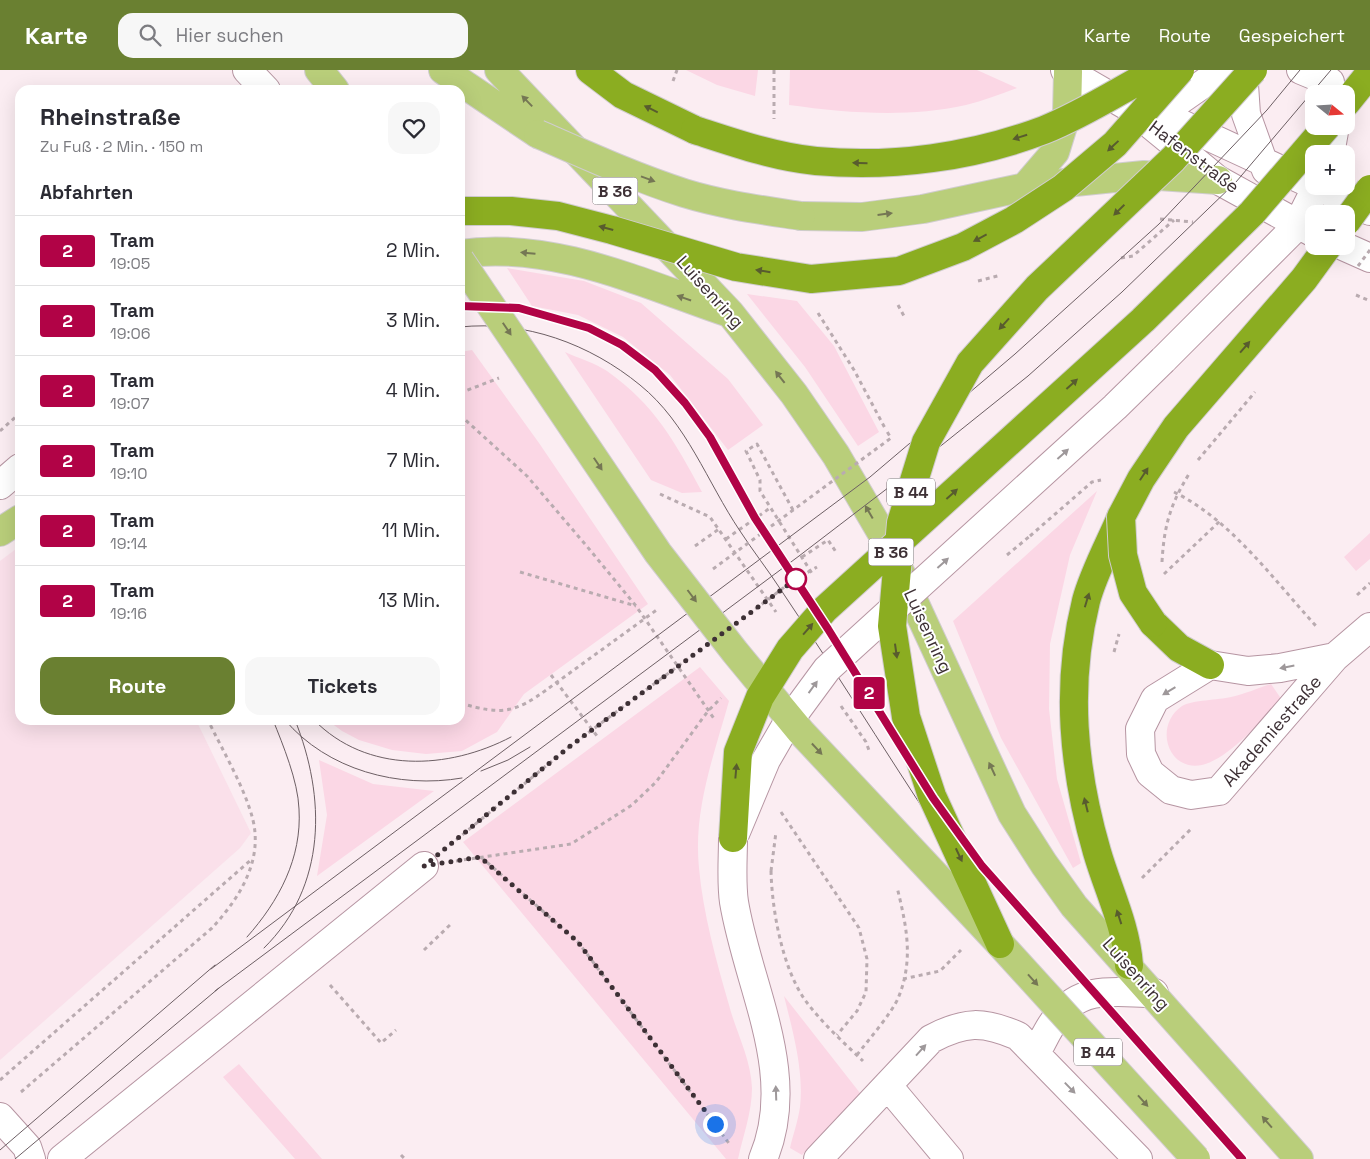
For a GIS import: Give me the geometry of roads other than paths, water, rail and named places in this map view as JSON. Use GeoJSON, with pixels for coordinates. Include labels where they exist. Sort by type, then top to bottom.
{"type":"FeatureCollection","features":[{"type":"Feature","properties":{"kind":"highway"},"geometry":{"type":"LineString","coordinates":[[590,70],[623,95],[695,130],[751,148],[815,161],[861,163],[913,161],[977,150],[1044,130],[1093,107],[1158,70]]}},
{"type":"Feature","properties":{"kind":"highway"},"geometry":{"type":"LineString","coordinates":[[465,211],[511,211],[558,216],[736,267],[811,279],[899,271],[963,247],[1014,220],[1063,188],[1115,144],[1180,70]]}},
{"type":"Feature","properties":{"kind":"highway","name":"B 44"},"geometry":{"type":"LineString","coordinates":[[1000,944],[932,796],[906,716],[892,626],[901,523],[926,442],[970,363],[1037,288],[1173,159],[1253,70]]}},
{"type":"Feature","properties":{"kind":"highway"},"geometry":{"type":"LineString","coordinates":[[1339,85],[1370,73]]}},
{"type":"Feature","properties":{"kind":"highway"},"geometry":{"type":"LineString","coordinates":[[733,845],[738,752],[760,697],[790,649],[824,610],[1150,313],[1252,214],[1319,135]]}},
{"type":"Feature","properties":{"kind":"highway"},"geometry":{"type":"LineString","coordinates":[[1355,210],[1370,189]]}},
{"type":"Feature","properties":{"kind":"highway"},"geometry":{"type":"LineString","coordinates":[[1129,965],[1123,931],[1097,852],[1078,773],[1074,705],[1077,647],[1087,599],[1122,517],[1141,479],[1176,427],[1304,279],[1321,255]]}},
{"type":"Feature","properties":{"kind":"highway"},"geometry":{"type":"LineString","coordinates":[[1122,517],[1124,555],[1133,593],[1153,622],[1178,648],[1210,665]]}},
{"type":"Feature","properties":{"kind":"main road"},"geometry":{"type":"LineString","coordinates":[[319,70],[331,85]]}},
{"type":"Feature","properties":{"kind":"main road"},"geometry":{"type":"LineString","coordinates":[[443,70],[462,85]]}},
{"type":"Feature","properties":{"kind":"main road","name":"Luisenring"},"geometry":{"type":"LineString","coordinates":[[499,70],[730,313],[794,394],[836,455],[885,539],[1017,822],[1044,864],[1074,906],[1154,993],[1299,1159]]}},
{"type":"Feature","properties":{"kind":"main road"},"geometry":{"type":"LineString","coordinates":[[1025,187],[1055,152],[1067,113],[1067,71]]}},
{"type":"Feature","properties":{"kind":"main road"},"geometry":{"type":"LineString","coordinates":[[465,87],[538,134],[620,170],[685,193],[737,207],[801,216],[862,217],[923,210],[1025,187],[1144,175],[1218,180]]}},
{"type":"Feature","properties":{"kind":"main road"},"geometry":{"type":"LineString","coordinates":[[465,254],[510,252],[544,255],[570,260],[730,313]]}},
{"type":"Feature","properties":{"kind":"main road"},"geometry":{"type":"LineString","coordinates":[[465,267],[658,553],[735,652],[802,732],[1000,944]]}},
{"type":"Feature","properties":{"kind":"main road"},"geometry":{"type":"LineString","coordinates":[[0,532],[15,522]]}},
{"type":"Feature","properties":{"kind":"main road","name":"B 44"},"geometry":{"type":"LineString","coordinates":[[1000,944],[1196,1159]]}},
{"type":"Feature","properties":{"kind":"street"},"geometry":{"type":"LineString","coordinates":[[247,70],[261,85]]}},
{"type":"Feature","properties":{"kind":"street"},"geometry":{"type":"LineString","coordinates":[[1160,114],[1223,70]]}},
{"type":"Feature","properties":{"kind":"street"},"geometry":{"type":"LineString","coordinates":[[763,1159],[771,1142],[777,1096],[771,1049],[734,901],[733,845],[766,760],[779,737],[826,669],[1115,407],[1244,281],[1305,230],[1261,160],[1246,114],[1243,70]]}},
{"type":"Feature","properties":{"kind":"street"},"geometry":{"type":"LineString","coordinates":[[1301,70],[1330,85]]}},
{"type":"Feature","properties":{"kind":"street","name":"Hafenstraße"},"geometry":{"type":"LineString","coordinates":[[1067,71],[1129,107],[1218,180],[1305,230]]}},
{"type":"Feature","properties":{"kind":"street","name":"Hafenstraße"},"geometry":{"type":"LineString","coordinates":[[1129,107],[1160,114],[1305,181]]}},
{"type":"Feature","properties":{"kind":"street","name":"Hafenstraße"},"geometry":{"type":"LineString","coordinates":[[1335,195],[1370,211]]}},
{"type":"Feature","properties":{"kind":"street"},"geometry":{"type":"LineString","coordinates":[[1351,255],[1361,266]]}},
{"type":"Feature","properties":{"kind":"street"},"geometry":{"type":"LineString","coordinates":[[0,485],[15,472]]}},
{"type":"Feature","properties":{"kind":"street","name":"Akademiestraße"},"geometry":{"type":"LineString","coordinates":[[1335,657],[1280,668],[1248,671],[1210,665],[1155,699],[1140,729],[1141,754],[1150,773],[1171,790],[1191,796],[1219,791],[1335,657],[1370,627]]}},
{"type":"Feature","properties":{"kind":"street"},"geometry":{"type":"LineString","coordinates":[[62,1159],[424,866]]}},
{"type":"Feature","properties":{"kind":"street"},"geometry":{"type":"LineString","coordinates":[[1036,1052],[1058,1016],[1075,1001],[1090,993],[1154,993]]}},
{"type":"Feature","properties":{"kind":"street"},"geometry":{"type":"LineString","coordinates":[[818,1159],[931,1039],[951,1028],[972,1025],[996,1027],[1018,1036],[1036,1052],[1138,1159]]}},
{"type":"Feature","properties":{"kind":"street"},"geometry":{"type":"LineString","coordinates":[[888,1086],[949,1159]]}},
{"type":"Feature","properties":{"kind":"street"},"geometry":{"type":"LineString","coordinates":[[8,1107],[31,1159]]}},
{"type":"Feature","properties":{"kind":"tram line"},"geometry":{"type":"LineString","coordinates":[[211,969],[870,477],[1015,354],[1159,224],[1267,110],[1300,70]]}},
{"type":"Feature","properties":{"kind":"tram line"},"geometry":{"type":"LineString","coordinates":[[215,991],[799,556],[897,481],[1028,376],[1122,292],[1236,182],[1331,70]]}},
{"type":"Feature","properties":{"kind":"tram line","name":"2"},"geometry":{"type":"LineString","coordinates":[[465,306],[488,305],[519,308],[550,315],[589,328],[622,345],[655,370],[685,403],[710,437],[755,518],[828,629],[933,798],[982,866],[1242,1159]]}},
{"type":"Feature","properties":{"kind":"tram line"},"geometry":{"type":"LineString","coordinates":[[465,306],[513,308],[564,319],[588,328],[612,339],[634,353],[672,387],[700,423],[756,520],[858,676],[938,806],[982,866]]}},
{"type":"Feature","properties":{"kind":"tram line"},"geometry":{"type":"LineString","coordinates":[[465,327],[509,327],[556,338],[578,347],[621,370],[656,400],[684,435],[740,531],[805,626],[970,879]]}},
{"type":"Feature","properties":{"kind":"tram line"},"geometry":{"type":"LineString","coordinates":[[247,937],[259,923],[278,894],[286,878],[297,845],[299,809],[296,787],[275,725]]}},
{"type":"Feature","properties":{"kind":"tram line"},"geometry":{"type":"LineString","coordinates":[[290,725],[322,752],[366,772],[389,778],[414,781],[462,778]]}},
{"type":"Feature","properties":{"kind":"tram line"},"geometry":{"type":"LineString","coordinates":[[264,948],[285,924],[300,897],[310,869],[315,840],[312,779],[297,725]]}},
{"type":"Feature","properties":{"kind":"tram line"},"geometry":{"type":"LineString","coordinates":[[320,725],[335,738],[358,750],[383,758],[409,761],[461,756],[487,748],[511,737]]}},
{"type":"Feature","properties":{"kind":"tram line"},"geometry":{"type":"LineString","coordinates":[[481,771],[508,760],[530,747]]}},
{"type":"Feature","properties":{"kind":"tram line"},"geometry":{"type":"LineString","coordinates":[[0,1150],[215,965]]}},
{"type":"Feature","properties":{"kind":"tram line"},"geometry":{"type":"LineString","coordinates":[[15,1159],[219,988]]}}]}
